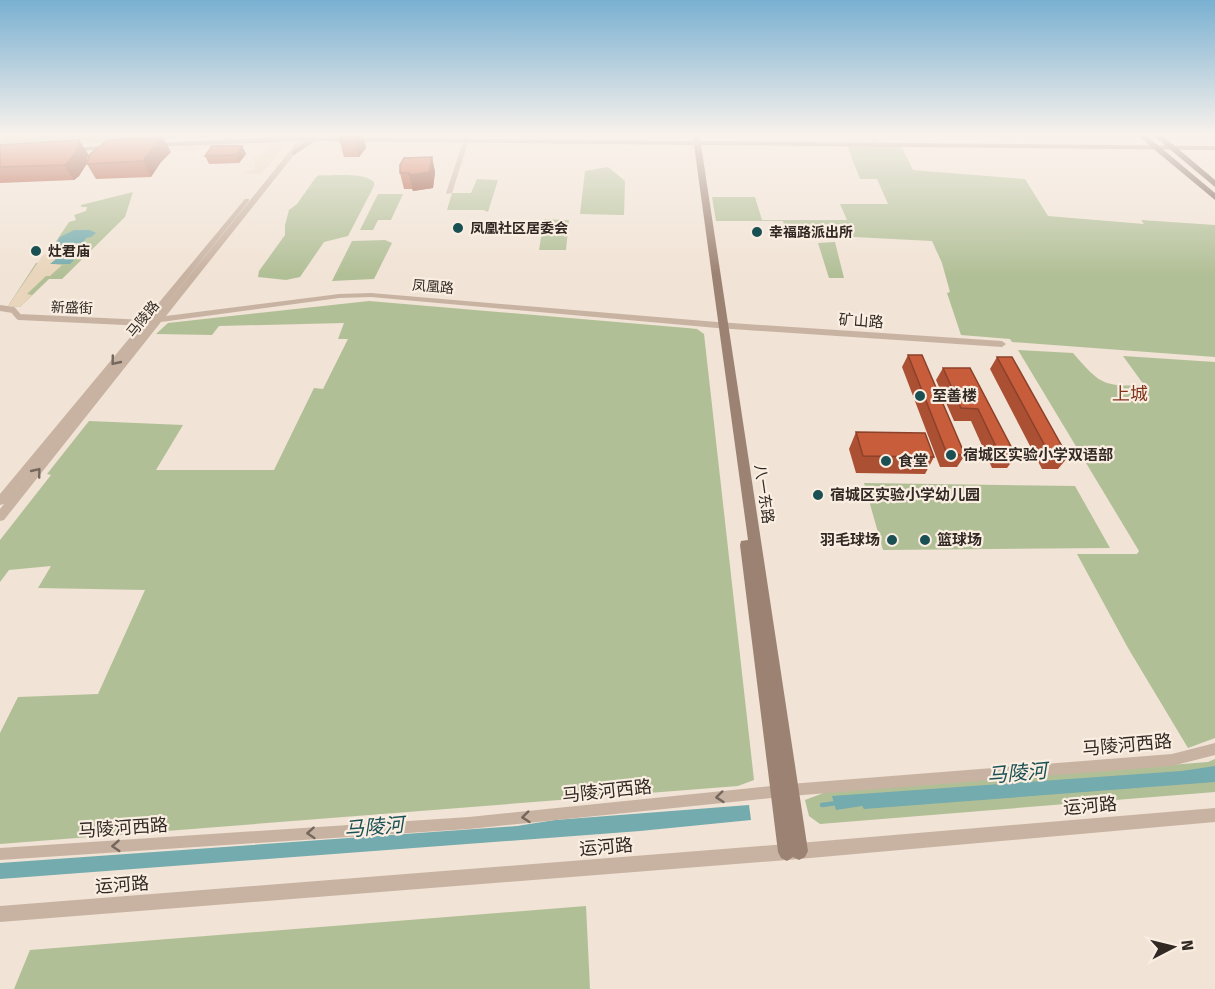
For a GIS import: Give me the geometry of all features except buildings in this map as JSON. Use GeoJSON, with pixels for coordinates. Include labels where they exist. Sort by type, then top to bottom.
{"type":"FeatureCollection","features":[{"type":"Feature","properties":{"kind":"main road","name":"八一东路"},"geometry":{"type":"LineString","coordinates":[[700,182],[793,851]]}},
{"type":"Feature","properties":{"kind":"main road"},"geometry":{"type":"LineString","coordinates":[[1198,182],[1215,197]]}},
{"type":"Feature","properties":{"kind":"street","name":"马陵路"},"geometry":{"type":"LineString","coordinates":[[0,501],[265,182]]}},
{"type":"Feature","properties":{"kind":"street","name":"马陵路"},"geometry":{"type":"LineString","coordinates":[[0,517],[160,320],[267,182]]}},
{"type":"Feature","properties":{"kind":"street"},"geometry":{"type":"LineString","coordinates":[[449,193],[453,182]]}},
{"type":"Feature","properties":{"kind":"street","name":"凤凰路"},"geometry":{"type":"LineString","coordinates":[[147,322],[356,295],[720,325]]}},
{"type":"Feature","properties":{"kind":"street","name":"新盛街"},"geometry":{"type":"LineString","coordinates":[[0,308],[13,310],[19,317],[147,322]]}},
{"type":"Feature","properties":{"kind":"street","name":"矿山路"},"geometry":{"type":"LineString","coordinates":[[720,325],[1002,344]]}},
{"type":"Feature","properties":{"kind":"street","name":"马陵河西路"},"geometry":{"type":"LineString","coordinates":[[0,854],[469,823],[784,791],[1172,760],[1215,749]]}},
{"type":"Feature","properties":{"kind":"street","name":"运河路"},"geometry":{"type":"LineString","coordinates":[[0,914],[1215,815]]}},
{"type":"Feature","properties":{"kind":"green space"},"geometry":{"type":"Polygon","coordinates":[[[312,182],[374,182],[348,236],[324,242],[300,277],[286,280],[258,277],[259,271],[285,235],[289,210],[297,204],[312,182]]]}},
{"type":"Feature","properties":{"kind":"green space"},"geometry":{"type":"Polygon","coordinates":[[[476,182],[497,182],[488,212],[447,210],[452,193],[471,193],[476,182]]]}},
{"type":"Feature","properties":{"kind":"green space"},"geometry":{"type":"Polygon","coordinates":[[[584,182],[625,182],[624,215],[580,214],[584,182]]]}},
{"type":"Feature","properties":{"kind":"green space"},"geometry":{"type":"Polygon","coordinates":[[[878,182],[1027,182],[1048,216],[1144,224],[1141,220],[1215,225],[1215,357],[1012,342],[1010,339],[961,335],[947,293],[950,292],[942,263],[932,241],[854,237],[788,238],[783,221],[716,221],[712,197],[755,197],[762,220],[847,220],[840,204],[888,204],[878,182]]]}},
{"type":"Feature","properties":{"kind":"green space"},"geometry":{"type":"Polygon","coordinates":[[[133,192],[125,217],[62,279],[49,279],[20,307],[8,306],[36,263],[42,262],[69,222],[76,220],[74,215],[86,211],[87,207],[81,207],[81,205],[133,192]]]}},
{"type":"Feature","properties":{"kind":"green space"},"geometry":{"type":"Polygon","coordinates":[[[378,194],[403,194],[391,220],[378,220],[373,230],[360,230],[378,194]]]}},
{"type":"Feature","properties":{"kind":"green space"},"geometry":{"type":"Polygon","coordinates":[[[544,219],[569,220],[566,250],[539,250],[544,219]]]}},
{"type":"Feature","properties":{"kind":"green space"},"geometry":{"type":"Polygon","coordinates":[[[385,240],[392,243],[374,279],[332,281],[352,241],[385,240]]]}},
{"type":"Feature","properties":{"kind":"green space"},"geometry":{"type":"Polygon","coordinates":[[[835,242],[844,278],[829,278],[818,243],[835,242]]]}},
{"type":"Feature","properties":{"kind":"green space"},"geometry":{"type":"Polygon","coordinates":[[[369,301],[687,328],[697,329],[704,334],[754,780],[738,786],[0,844],[0,733],[18,697],[98,694],[145,590],[38,588],[51,566],[9,570],[0,582],[0,540],[51,475],[47,474],[89,421],[183,425],[156,470],[274,470],[314,388],[323,389],[348,339],[338,339],[344,323],[219,326],[212,335],[156,334],[168,323],[369,301]]]}},
{"type":"Feature","properties":{"kind":"green space"},"geometry":{"type":"Polygon","coordinates":[[[1018,350],[1073,353],[1097,377],[1119,385],[1144,385],[1123,356],[1215,362],[1215,738],[1188,748],[1128,648],[1077,554],[1137,554],[1139,551],[1018,350]]]}},
{"type":"Feature","properties":{"kind":"green space"},"geometry":{"type":"Polygon","coordinates":[[[864,483],[1075,486],[1110,548],[883,550],[864,483]]]}},
{"type":"Feature","properties":{"kind":"green space"},"geometry":{"type":"Polygon","coordinates":[[[1215,759],[1215,792],[820,824],[809,816],[805,800],[826,792],[1208,762],[1215,759]]]}},
{"type":"Feature","properties":{"kind":"green space"},"geometry":{"type":"Polygon","coordinates":[[[586,906],[590,989],[14,989],[30,950],[586,906]]]}},
{"type":"Feature","properties":{"kind":"shaded area"},"geometry":{"type":"Polygon","coordinates":[[[50,253],[56,258],[53,264],[62,265],[27,294],[32,295],[20,307],[8,306],[43,255],[50,253]]]}},
{"type":"Feature","properties":{"kind":"water"},"geometry":{"type":"Polygon","coordinates":[[[74,230],[90,230],[96,233],[86,238],[81,247],[63,256],[74,257],[70,264],[50,264],[56,259],[50,253],[60,237],[74,230]]]}},
{"type":"Feature","properties":{"kind":"water"},"geometry":{"type":"Polygon","coordinates":[[[1215,766],[1215,782],[864,809],[862,806],[836,810],[832,796],[1182,771],[1215,766]]]}},
{"type":"Feature","properties":{"kind":"water"},"geometry":{"type":"Polygon","coordinates":[[[749,805],[751,820],[640,831],[0,879],[0,863],[517,826],[555,820],[749,805]]]}},
{"type":"Feature","properties":{"kind":"waterway","name":"马陵河"},"geometry":{"type":"LineString","coordinates":[[822,805],[837,803]]}},
{"type":"Feature","properties":{"kind":"place","name":"凤凰社区居委会"},"geometry":{"type":"Point","coordinates":[458,228]}},
{"type":"Feature","properties":{"kind":"place","name":"幸福路派出所"},"geometry":{"type":"Point","coordinates":[757,232]}},
{"type":"Feature","properties":{"kind":"place","name":"灶君庙"},"geometry":{"type":"Point","coordinates":[36,251]}},
{"type":"Feature","properties":{"kind":"place","name":"至善楼"},"geometry":{"type":"Point","coordinates":[920,396]}},
{"type":"Feature","properties":{"kind":"place","name":"宿城区实验小学双语部"},"geometry":{"type":"Point","coordinates":[951,455]}},
{"type":"Feature","properties":{"kind":"place","name":"食堂"},"geometry":{"type":"Point","coordinates":[886,461]}},
{"type":"Feature","properties":{"kind":"place","name":"宿城区实验小学幼儿园"},"geometry":{"type":"Point","coordinates":[818,495]}},
{"type":"Feature","properties":{"kind":"place","name":"羽毛球场"},"geometry":{"type":"Point","coordinates":[892,540]}},
{"type":"Feature","properties":{"kind":"place","name":"篮球场"},"geometry":{"type":"Point","coordinates":[925,540]}},
{"type":"Feature","properties":{"kind":"district","name":"上城"},"geometry":{"type":"Point","coordinates":[1130,394]}}]}
